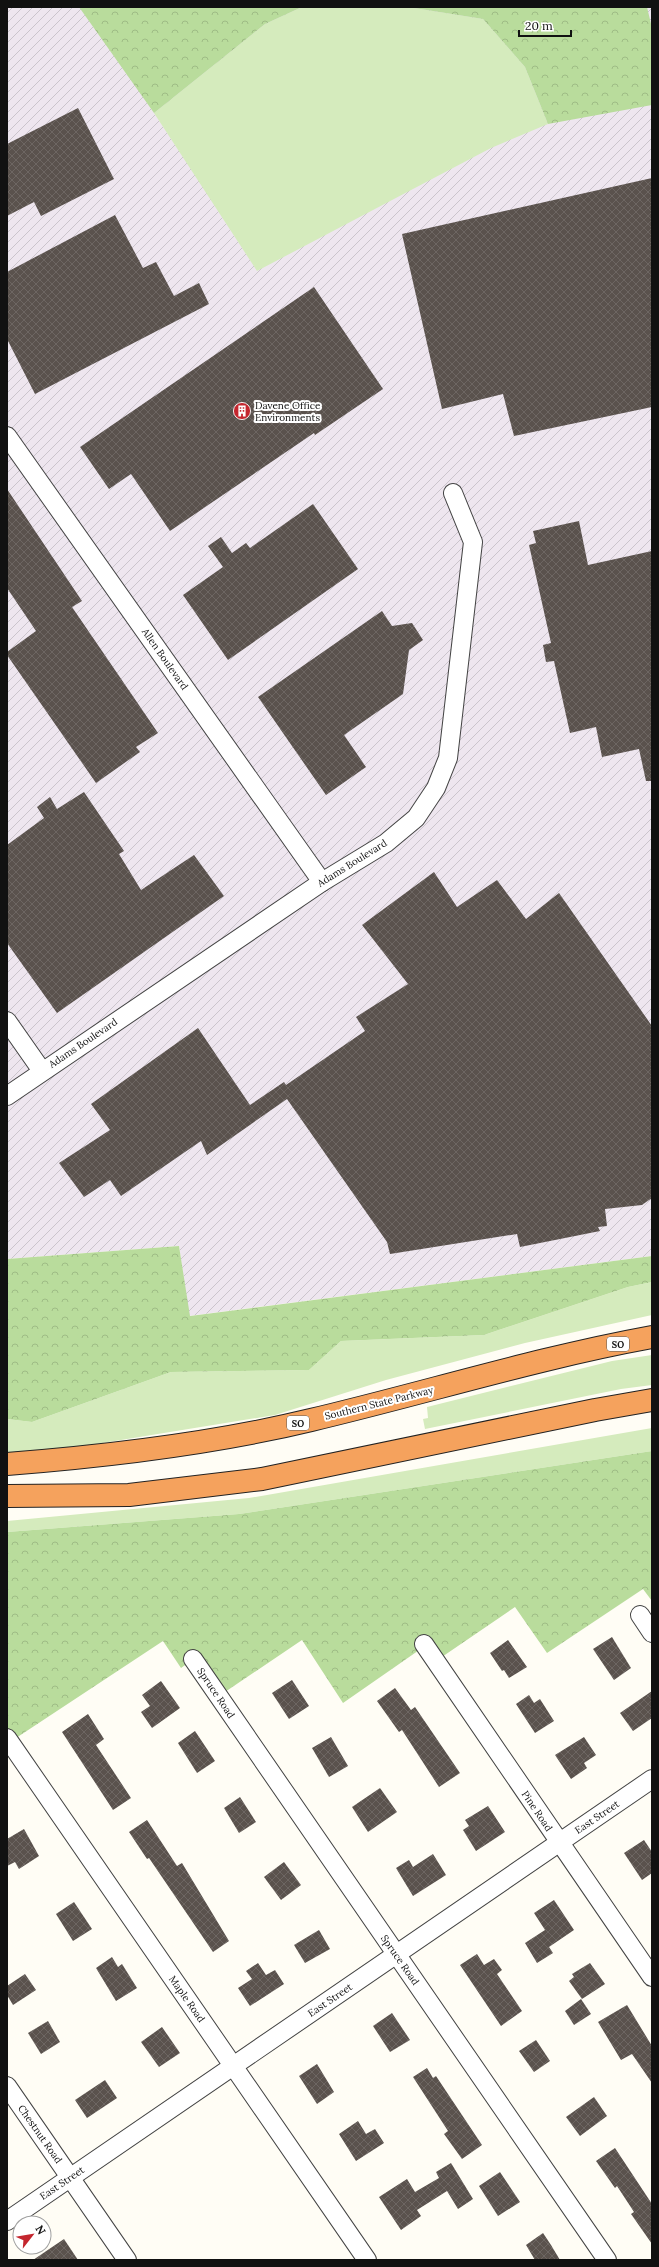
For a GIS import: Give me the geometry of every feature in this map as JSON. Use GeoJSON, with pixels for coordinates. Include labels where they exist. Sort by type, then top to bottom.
{"type":"FeatureCollection","features":[{"type":"Feature","properties":{"kind":"highway","name":"Southern State Parkway"},"geometry":{"type":"LineString","coordinates":[[7,1464],[124,1452],[248,1434],[310,1420],[584,1351],[652,1337]]}},
{"type":"Feature","properties":{"kind":"highway"},"geometry":{"type":"LineString","coordinates":[[7,1496],[129,1495],[262,1479],[595,1410],[652,1400]]}},
{"type":"Feature","properties":{"kind":"highway"},"geometry":{"type":"LineString","coordinates":[[595,1410],[652,1409]]}},
{"type":"Feature","properties":{"kind":"street","name":"Allen Boulevard"},"geometry":{"type":"LineString","coordinates":[[7,436],[322,882]]}},
{"type":"Feature","properties":{"kind":"street","name":"Adams Boulevard"},"geometry":{"type":"LineString","coordinates":[[7,1096],[322,882],[386,843],[416,818],[436,788],[448,758],[473,542],[453,493]]}},
{"type":"Feature","properties":{"kind":"street"},"geometry":{"type":"LineString","coordinates":[[7,1021],[42,1071]]}},
{"type":"Feature","properties":{"kind":"street"},"geometry":{"type":"LineString","coordinates":[[640,1615],[652,1633]]}},
{"type":"Feature","properties":{"kind":"street","name":"Pine Road"},"geometry":{"type":"LineString","coordinates":[[424,1644],[652,1978]]}},
{"type":"Feature","properties":{"kind":"street","name":"Spruce Road"},"geometry":{"type":"LineString","coordinates":[[193,1659],[607,2260]]}},
{"type":"Feature","properties":{"kind":"street","name":"Maple Road"},"geometry":{"type":"LineString","coordinates":[[7,1738],[367,2260]]}},
{"type":"Feature","properties":{"kind":"street","name":"East Street"},"geometry":{"type":"LineString","coordinates":[[7,2221],[652,1779]]}},
{"type":"Feature","properties":{"kind":"street","name":"Chestnut Road"},"geometry":{"type":"LineString","coordinates":[[7,2086],[127,2260]]}},
{"type":"Feature","properties":{"kind":"shaded area"},"geometry":{"type":"Polygon","coordinates":[[[7,7],[652,7],[652,1256],[189,1316],[179,1246],[7,1259],[7,7]]]}},
{"type":"Feature","properties":{"kind":"green space"},"geometry":{"type":"Polygon","coordinates":[[[79,7],[302,7],[265,24],[154,113],[79,7]]]}},
{"type":"Feature","properties":{"kind":"green space"},"geometry":{"type":"Polygon","coordinates":[[[302,7],[408,7],[483,19],[525,67],[548,124],[491,148],[257,271],[154,113],[265,24],[302,7]]]}},
{"type":"Feature","properties":{"kind":"green space"},"geometry":{"type":"Polygon","coordinates":[[[408,7],[647,7],[652,28],[652,105],[548,124],[525,67],[483,19],[408,7]]]}},
{"type":"Feature","properties":{"kind":"green space"},"geometry":{"type":"Polygon","coordinates":[[[179,1246],[190,1316],[652,1256],[652,1282],[628,1287],[484,1335],[341,1341],[309,1370],[171,1372],[32,1422],[7,1419],[7,1259],[179,1246]]]}},
{"type":"Feature","properties":{"kind":"green space"},"geometry":{"type":"Polygon","coordinates":[[[652,1282],[652,1315],[525,1343],[386,1380],[275,1415],[78,1447],[7,1453],[7,1419],[32,1422],[171,1372],[309,1370],[341,1341],[484,1335],[628,1287],[652,1282]]]}},
{"type":"Feature","properties":{"kind":"green space"},"geometry":{"type":"Polygon","coordinates":[[[652,1355],[652,1385],[621,1389],[425,1429],[423,1419],[428,1418],[427,1407],[612,1361],[652,1355]]]}},
{"type":"Feature","properties":{"kind":"green space"},"geometry":{"type":"Polygon","coordinates":[[[652,1428],[652,1451],[239,1514],[7,1532],[7,1521],[249,1498],[652,1428]]]}},
{"type":"Feature","properties":{"kind":"green space"},"geometry":{"type":"Polygon","coordinates":[[[652,1451],[652,1601],[643,1589],[547,1653],[515,1607],[436,1661],[425,1646],[343,1703],[302,1640],[222,1694],[195,1658],[181,1668],[163,1641],[10,1742],[7,1738],[7,1532],[239,1514],[652,1451]]]}},
{"type":"Feature","properties":{"kind":"building"},"geometry":{"type":"Polygon","coordinates":[[[78,108],[114,179],[41,216],[34,202],[7,216],[7,144],[78,108]]]}},
{"type":"Feature","properties":{"kind":"building"},"geometry":{"type":"Polygon","coordinates":[[[652,178],[652,407],[514,436],[503,394],[442,409],[402,234],[652,178]]]}},
{"type":"Feature","properties":{"kind":"building"},"geometry":{"type":"Polygon","coordinates":[[[115,215],[143,268],[156,262],[174,296],[199,283],[209,304],[35,394],[7,339],[7,272],[115,215]]]}},
{"type":"Feature","properties":{"kind":"building","name":"Davene Office Environments"},"geometry":{"type":"Polygon","coordinates":[[[314,287],[383,389],[315,435],[314,433],[170,531],[131,474],[109,489],[80,447],[314,287]]]}},
{"type":"Feature","properties":{"kind":"building"},"geometry":{"type":"Polygon","coordinates":[[[7,489],[82,601],[72,607],[158,733],[136,747],[140,752],[96,783],[7,655],[7,652],[36,631],[7,588],[7,489]]]}},
{"type":"Feature","properties":{"kind":"building"},"geometry":{"type":"Polygon","coordinates":[[[313,504],[358,569],[228,660],[183,595],[223,567],[208,546],[221,537],[232,553],[246,543],[250,548],[313,504]]]}},
{"type":"Feature","properties":{"kind":"building"},"geometry":{"type":"Polygon","coordinates":[[[579,521],[588,565],[652,551],[652,781],[646,781],[639,749],[602,757],[596,727],[570,733],[554,661],[546,662],[543,645],[551,643],[529,545],[536,543],[533,531],[579,521]]]}},
{"type":"Feature","properties":{"kind":"building"},"geometry":{"type":"Polygon","coordinates":[[[382,611],[392,626],[412,623],[423,640],[409,650],[403,694],[344,735],[366,767],[326,795],[258,697],[382,611]]]}},
{"type":"Feature","properties":{"kind":"building"},"geometry":{"type":"Polygon","coordinates":[[[84,792],[124,851],[119,854],[141,890],[194,855],[224,896],[57,1013],[7,943],[7,845],[44,818],[37,807],[50,797],[57,809],[84,792]]]}},
{"type":"Feature","properties":{"kind":"building"},"geometry":{"type":"Polygon","coordinates":[[[434,872],[457,907],[497,880],[526,919],[559,893],[652,1026],[652,1198],[642,1205],[605,1209],[607,1226],[598,1227],[600,1231],[520,1247],[517,1234],[390,1254],[387,1242],[287,1099],[207,1155],[201,1141],[121,1196],[110,1180],[84,1197],[59,1163],[110,1130],[91,1104],[198,1028],[250,1105],[284,1082],[286,1085],[365,1031],[356,1017],[408,984],[362,925],[434,872]]]}},
{"type":"Feature","properties":{"kind":"building"},"geometry":{"type":"Polygon","coordinates":[[[612,1637],[631,1668],[614,1680],[593,1649],[612,1637]]]}},
{"type":"Feature","properties":{"kind":"building"},"geometry":{"type":"Polygon","coordinates":[[[508,1640],[527,1667],[509,1678],[504,1670],[502,1671],[490,1653],[508,1640]]]}},
{"type":"Feature","properties":{"kind":"building"},"geometry":{"type":"Polygon","coordinates":[[[292,1680],[309,1706],[289,1719],[272,1693],[292,1680]]]}},
{"type":"Feature","properties":{"kind":"building"},"geometry":{"type":"Polygon","coordinates":[[[161,1681],[180,1708],[152,1728],[141,1712],[150,1706],[142,1695],[161,1681]]]}},
{"type":"Feature","properties":{"kind":"building"},"geometry":{"type":"Polygon","coordinates":[[[395,1688],[411,1710],[415,1707],[460,1773],[439,1787],[402,1730],[399,1732],[377,1701],[395,1688]]]}},
{"type":"Feature","properties":{"kind":"building"},"geometry":{"type":"Polygon","coordinates":[[[652,1691],[652,1718],[633,1731],[620,1713],[652,1691]]]}},
{"type":"Feature","properties":{"kind":"building"},"geometry":{"type":"Polygon","coordinates":[[[529,1695],[534,1703],[540,1699],[554,1721],[535,1733],[516,1704],[529,1695]]]}},
{"type":"Feature","properties":{"kind":"building"},"geometry":{"type":"Polygon","coordinates":[[[88,1714],[104,1739],[96,1745],[131,1798],[113,1810],[62,1732],[88,1714]]]}},
{"type":"Feature","properties":{"kind":"building"},"geometry":{"type":"Polygon","coordinates":[[[195,1731],[215,1761],[197,1773],[178,1743],[195,1731]]]}},
{"type":"Feature","properties":{"kind":"building"},"geometry":{"type":"Polygon","coordinates":[[[331,1737],[348,1766],[329,1777],[312,1748],[331,1737]]]}},
{"type":"Feature","properties":{"kind":"building"},"geometry":{"type":"Polygon","coordinates":[[[584,1737],[596,1755],[584,1763],[587,1768],[571,1779],[555,1755],[584,1737]]]}},
{"type":"Feature","properties":{"kind":"building"},"geometry":{"type":"Polygon","coordinates":[[[380,1788],[397,1812],[368,1832],[352,1807],[380,1788]]]}},
{"type":"Feature","properties":{"kind":"building"},"geometry":{"type":"Polygon","coordinates":[[[240,1797],[256,1822],[239,1833],[224,1808],[240,1797]]]}},
{"type":"Feature","properties":{"kind":"building"},"geometry":{"type":"Polygon","coordinates":[[[488,1806],[505,1832],[476,1851],[463,1830],[469,1826],[465,1820],[488,1806]]]}},
{"type":"Feature","properties":{"kind":"building"},"geometry":{"type":"Polygon","coordinates":[[[147,1820],[177,1866],[182,1863],[229,1941],[213,1952],[149,1858],[147,1859],[129,1832],[147,1820]]]}},
{"type":"Feature","properties":{"kind":"building"},"geometry":{"type":"Polygon","coordinates":[[[24,1829],[39,1856],[19,1869],[15,1862],[7,1866],[7,1839],[24,1829]]]}},
{"type":"Feature","properties":{"kind":"building"},"geometry":{"type":"Polygon","coordinates":[[[644,1840],[652,1852],[652,1873],[642,1880],[624,1853],[644,1840]]]}},
{"type":"Feature","properties":{"kind":"building"},"geometry":{"type":"Polygon","coordinates":[[[433,1854],[446,1875],[413,1896],[396,1868],[409,1860],[413,1867],[433,1854]]]}},
{"type":"Feature","properties":{"kind":"building"},"geometry":{"type":"Polygon","coordinates":[[[284,1862],[301,1885],[281,1900],[264,1877],[284,1862]]]}},
{"type":"Feature","properties":{"kind":"building"},"geometry":{"type":"Polygon","coordinates":[[[554,1900],[574,1930],[549,1947],[553,1953],[537,1963],[525,1943],[545,1930],[534,1913],[554,1900]]]}},
{"type":"Feature","properties":{"kind":"building"},"geometry":{"type":"Polygon","coordinates":[[[74,1902],[92,1929],[73,1941],[56,1914],[74,1902]]]}},
{"type":"Feature","properties":{"kind":"building"},"geometry":{"type":"Polygon","coordinates":[[[319,1930],[330,1949],[305,1963],[294,1945],[319,1930]]]}},
{"type":"Feature","properties":{"kind":"building"},"geometry":{"type":"Polygon","coordinates":[[[477,1954],[484,1965],[494,1959],[502,1970],[497,1974],[522,2011],[501,2026],[460,1965],[477,1954]]]}},
{"type":"Feature","properties":{"kind":"building"},"geometry":{"type":"Polygon","coordinates":[[[112,1957],[118,1967],[122,1964],[137,1988],[116,2001],[96,1968],[112,1957]]]}},
{"type":"Feature","properties":{"kind":"building"},"geometry":{"type":"Polygon","coordinates":[[[258,1963],[266,1975],[275,1970],[284,1984],[250,2006],[238,1988],[252,1979],[246,1971],[258,1963]]]}},
{"type":"Feature","properties":{"kind":"building"},"geometry":{"type":"Polygon","coordinates":[[[590,1963],[605,1984],[582,1999],[569,1981],[574,1977],[572,1974],[590,1963]]]}},
{"type":"Feature","properties":{"kind":"building"},"geometry":{"type":"Polygon","coordinates":[[[25,1974],[36,1990],[13,2005],[7,1995],[7,1986],[25,1974]]]}},
{"type":"Feature","properties":{"kind":"building"},"geometry":{"type":"Polygon","coordinates":[[[581,1999],[591,2014],[574,2025],[565,2011],[581,1999]]]}},
{"type":"Feature","properties":{"kind":"building"},"geometry":{"type":"Polygon","coordinates":[[[627,2005],[652,2046],[652,2083],[632,2054],[621,2060],[598,2022],[627,2005]]]}},
{"type":"Feature","properties":{"kind":"building"},"geometry":{"type":"Polygon","coordinates":[[[392,2013],[410,2040],[390,2052],[373,2026],[392,2013]]]}},
{"type":"Feature","properties":{"kind":"building"},"geometry":{"type":"Polygon","coordinates":[[[48,2021],[60,2042],[41,2054],[28,2033],[48,2021]]]}},
{"type":"Feature","properties":{"kind":"building"},"geometry":{"type":"Polygon","coordinates":[[[162,2027],[180,2053],[159,2067],[141,2042],[162,2027]]]}},
{"type":"Feature","properties":{"kind":"building"},"geometry":{"type":"Polygon","coordinates":[[[536,2040],[550,2061],[534,2072],[519,2051],[536,2040]]]}},
{"type":"Feature","properties":{"kind":"building"},"geometry":{"type":"Polygon","coordinates":[[[317,2064],[334,2092],[317,2104],[299,2076],[317,2064]]]}},
{"type":"Feature","properties":{"kind":"building"},"geometry":{"type":"Polygon","coordinates":[[[427,2068],[433,2078],[436,2076],[482,2145],[462,2159],[444,2134],[448,2131],[413,2077],[427,2068]]]}},
{"type":"Feature","properties":{"kind":"building"},"geometry":{"type":"Polygon","coordinates":[[[105,2080],[117,2098],[87,2118],[75,2100],[105,2080]]]}},
{"type":"Feature","properties":{"kind":"building"},"geometry":{"type":"Polygon","coordinates":[[[594,2097],[607,2116],[580,2136],[566,2117],[594,2097]]]}},
{"type":"Feature","properties":{"kind":"building"},"geometry":{"type":"Polygon","coordinates":[[[358,2121],[366,2134],[375,2129],[384,2143],[356,2161],[339,2134],[358,2121]]]}},
{"type":"Feature","properties":{"kind":"building"},"geometry":{"type":"Polygon","coordinates":[[[615,2148],[652,2204],[652,2244],[631,2214],[634,2212],[617,2186],[615,2188],[596,2161],[615,2148]]]}},
{"type":"Feature","properties":{"kind":"building"},"geometry":{"type":"Polygon","coordinates":[[[451,2163],[473,2199],[458,2209],[447,2191],[417,2210],[421,2216],[401,2230],[379,2197],[407,2179],[415,2192],[439,2178],[436,2172],[451,2163]]]}},
{"type":"Feature","properties":{"kind":"building"},"geometry":{"type":"Polygon","coordinates":[[[500,2172],[520,2202],[498,2216],[479,2186],[500,2172]]]}},
{"type":"Feature","properties":{"kind":"building"},"geometry":{"type":"Polygon","coordinates":[[[543,2233],[560,2260],[535,2260],[526,2245],[543,2233]]]}},
{"type":"Feature","properties":{"kind":"building"},"geometry":{"type":"Polygon","coordinates":[[[64,2239],[78,2260],[33,2260],[40,2255],[52,2255],[52,2247],[64,2239]]]}},
{"type":"Feature","properties":{"kind":"place","name":"Davene Office Environments"},"geometry":{"type":"Point","coordinates":[242,411]}}]}
